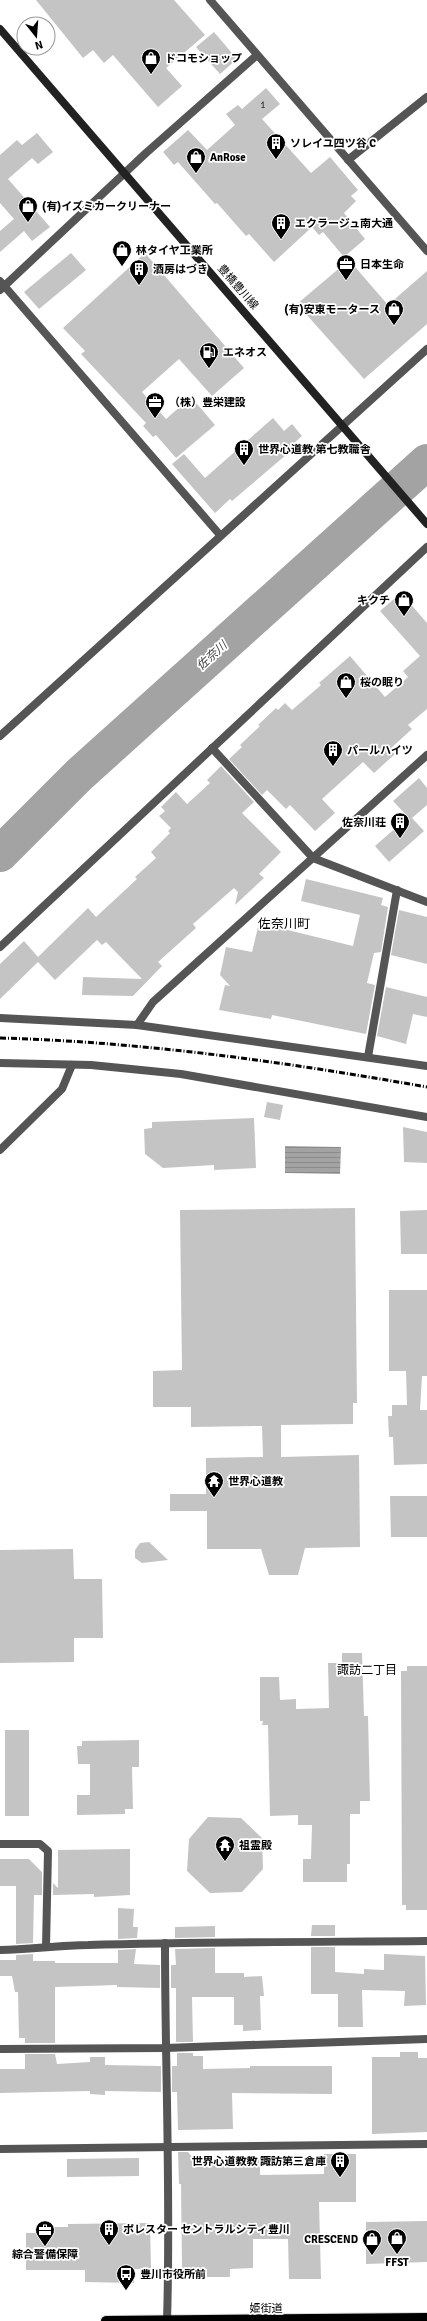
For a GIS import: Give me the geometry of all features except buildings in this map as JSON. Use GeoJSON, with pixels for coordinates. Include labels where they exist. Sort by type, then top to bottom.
{"type":"FeatureCollection","features":[{"type":"Feature","properties":{"kind":"main road","name":"豊橋豊川線"},"geometry":{"type":"LineString","coordinates":[[0,29],[425,522]]}},
{"type":"Feature","properties":{"kind":"main road","name":"姫街道"},"geometry":{"type":"LineString","coordinates":[[106,2321],[427,2318]]}},
{"type":"Feature","properties":{"kind":"street"},"geometry":{"type":"LineString","coordinates":[[210,0],[427,251]]}},
{"type":"Feature","properties":{"kind":"street"},"geometry":{"type":"LineString","coordinates":[[220,535],[2,286],[257,55]]}},
{"type":"Feature","properties":{"kind":"street"},"geometry":{"type":"LineString","coordinates":[[348,160],[427,97]]}},
{"type":"Feature","properties":{"kind":"street"},"geometry":{"type":"LineString","coordinates":[[0,736],[427,349]]}},
{"type":"Feature","properties":{"kind":"street"},"geometry":{"type":"LineString","coordinates":[[0,947],[427,547]]}},
{"type":"Feature","properties":{"kind":"street"},"geometry":{"type":"LineString","coordinates":[[212,748],[313,858],[427,902]]}},
{"type":"Feature","properties":{"kind":"street"},"geometry":{"type":"LineString","coordinates":[[137,1025],[153,1002],[313,858],[425,761]]}},
{"type":"Feature","properties":{"kind":"street"},"geometry":{"type":"LineString","coordinates":[[368,1057],[397,890]]}},
{"type":"Feature","properties":{"kind":"street"},"geometry":{"type":"LineString","coordinates":[[0,1018],[137,1025],[427,1066]]}},
{"type":"Feature","properties":{"kind":"street"},"geometry":{"type":"LineString","coordinates":[[0,1063],[72,1065],[181,1074],[427,1117]]}},
{"type":"Feature","properties":{"kind":"street"},"geometry":{"type":"LineString","coordinates":[[0,1150],[62,1089],[72,1065]]}},
{"type":"Feature","properties":{"kind":"street"},"geometry":{"type":"LineString","coordinates":[[0,1844],[40,1844],[48,1851],[46,1947]]}},
{"type":"Feature","properties":{"kind":"street"},"geometry":{"type":"LineString","coordinates":[[0,1950],[165,1943],[427,1941]]}},
{"type":"Feature","properties":{"kind":"street"},"geometry":{"type":"LineString","coordinates":[[165,1943],[165,2048],[168,2147],[167,2320]]}},
{"type":"Feature","properties":{"kind":"street"},"geometry":{"type":"LineString","coordinates":[[0,2049],[165,2048],[427,2039]]}},
{"type":"Feature","properties":{"kind":"street"},"geometry":{"type":"LineString","coordinates":[[0,2149],[427,2144]]}},
{"type":"Feature","properties":{"kind":"shaded area"},"geometry":{"type":"Polygon","coordinates":[[[285,1146],[341,1147],[340,1174],[285,1173],[285,1146]]]}},
{"type":"Feature","properties":{"kind":"waterway","name":"佐奈川"},"geometry":{"type":"LineString","coordinates":[[0,854],[79,775],[427,462]]}},
{"type":"Feature","properties":{"kind":"railway"},"geometry":{"type":"LineString","coordinates":[[0,1038],[108,1044],[214,1055],[321,1069],[427,1087]]}},
{"type":"Feature","properties":{"kind":"place","name":"ドコモショップ"},"geometry":{"type":"Point","coordinates":[151,75]}},
{"type":"Feature","properties":{"kind":"place","name":"ソレイユ四ツ谷 C"},"geometry":{"type":"Point","coordinates":[276,160]}},
{"type":"Feature","properties":{"kind":"place","name":"AnRose"},"geometry":{"type":"Point","coordinates":[196,174]}},
{"type":"Feature","properties":{"kind":"place","name":"(有)イズミカークリーナー"},"geometry":{"type":"Point","coordinates":[28,223]}},
{"type":"Feature","properties":{"kind":"place","name":"エクラージュ南大通"},"geometry":{"type":"Point","coordinates":[281,240]}},
{"type":"Feature","properties":{"kind":"place","name":"林タイヤ工業所"},"geometry":{"type":"Point","coordinates":[122,267]}},
{"type":"Feature","properties":{"kind":"place","name":"日本生命"},"geometry":{"type":"Point","coordinates":[346,281]}},
{"type":"Feature","properties":{"kind":"place","name":"酒房はづき"},"geometry":{"type":"Point","coordinates":[139,286]}},
{"type":"Feature","properties":{"kind":"place","name":"(有)安東モータース"},"geometry":{"type":"Point","coordinates":[394,326]}},
{"type":"Feature","properties":{"kind":"place","name":"エネオス"},"geometry":{"type":"Point","coordinates":[209,369]}},
{"type":"Feature","properties":{"kind":"place","name":"（株）豊栄建設"},"geometry":{"type":"Point","coordinates":[155,419]}},
{"type":"Feature","properties":{"kind":"place","name":"世界心道教 第七教職舎"},"geometry":{"type":"Point","coordinates":[244,466]}},
{"type":"Feature","properties":{"kind":"place","name":"キクチ"},"geometry":{"type":"Point","coordinates":[404,617]}},
{"type":"Feature","properties":{"kind":"place","name":"桜の眠り"},"geometry":{"type":"Point","coordinates":[346,699]}},
{"type":"Feature","properties":{"kind":"place","name":"パールハイツ"},"geometry":{"type":"Point","coordinates":[333,767]}},
{"type":"Feature","properties":{"kind":"place","name":"佐奈川荘"},"geometry":{"type":"Point","coordinates":[400,839]}},
{"type":"Feature","properties":{"kind":"place","name":"世界心道教"},"geometry":{"type":"Point","coordinates":[214,1498]}},
{"type":"Feature","properties":{"kind":"place","name":"祖霊殿"},"geometry":{"type":"Point","coordinates":[225,1862]}},
{"type":"Feature","properties":{"kind":"place","name":"世界心道教教 諏訪第三倉庫"},"geometry":{"type":"Point","coordinates":[340,2178]}},
{"type":"Feature","properties":{"kind":"place","name":"ポレスター セントラルシティ豊川"},"geometry":{"type":"Point","coordinates":[109,2246]}},
{"type":"Feature","properties":{"kind":"place","name":"綜合警備保障"},"geometry":{"type":"Point","coordinates":[45,2247]}},
{"type":"Feature","properties":{"kind":"place","name":"FFST"},"geometry":{"type":"Point","coordinates":[397,2255]}},
{"type":"Feature","properties":{"kind":"place","name":"CRESCEND"},"geometry":{"type":"Point","coordinates":[372,2256]}},
{"type":"Feature","properties":{"kind":"place","name":"豊川市役所前"},"geometry":{"type":"Point","coordinates":[126,2291]}},
{"type":"Feature","properties":{"kind":"district","name":"佐奈川町"},"geometry":{"type":"Point","coordinates":[284,924]}},
{"type":"Feature","properties":{"kind":"district","name":"諏訪二丁目"},"geometry":{"type":"Point","coordinates":[367,1670]}}]}
